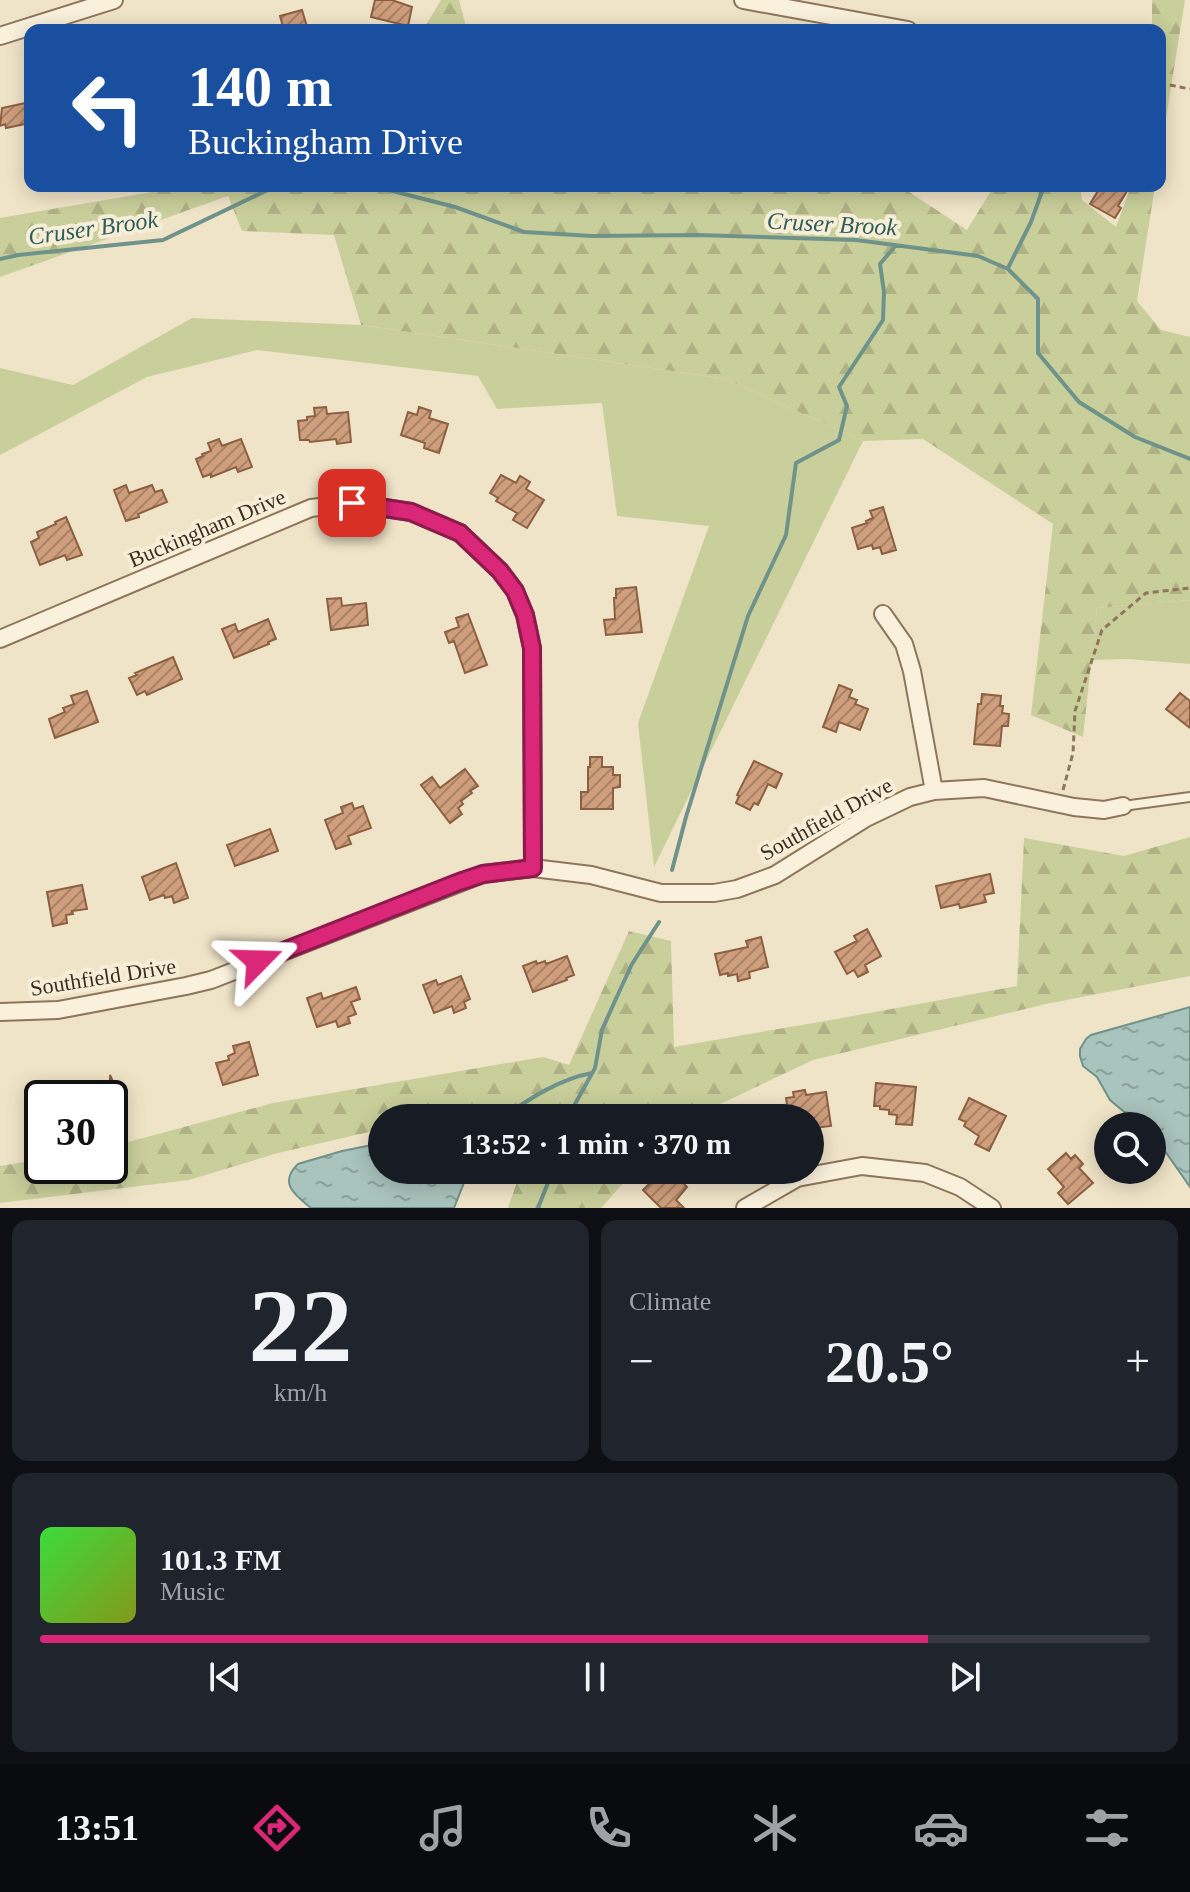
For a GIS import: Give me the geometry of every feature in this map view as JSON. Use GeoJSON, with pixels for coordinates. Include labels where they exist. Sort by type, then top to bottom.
{"type":"FeatureCollection","features":[{"type":"Feature","properties":{"kind":"street"},"geometry":{"type":"LineString","coordinates":[[38,24],[114,0]]}},
{"type":"Feature","properties":{"kind":"street"},"geometry":{"type":"LineString","coordinates":[[743,0],[875,24]]}},
{"type":"Feature","properties":{"kind":"street"},"geometry":{"type":"LineString","coordinates":[[0,36],[24,28]]}},
{"type":"Feature","properties":{"kind":"street","name":"Buckingham Drive"},"geometry":{"type":"LineString","coordinates":[[0,639],[311,508],[352,503],[411,512],[460,533],[500,571],[515,591],[525,615],[532,648],[533,868]]}},
{"type":"Feature","properties":{"kind":"street"},"geometry":{"type":"LineString","coordinates":[[883,614],[904,644],[912,671],[934,791]]}},
{"type":"Feature","properties":{"kind":"street","name":"Southfield Drive"},"geometry":{"type":"LineString","coordinates":[[0,1012],[58,1010],[211,980],[483,874],[533,868],[591,875],[661,893],[714,893],[737,889],[775,875],[866,818],[910,797],[934,791],[984,788],[1074,807],[1104,810],[1123,806]]}},
{"type":"Feature","properties":{"kind":"street"},"geometry":{"type":"LineString","coordinates":[[745,1208],[797,1178],[862,1166],[925,1173],[960,1187],[985,1206]]}},
{"type":"Feature","properties":{"kind":"lane"},"geometry":{"type":"LineString","coordinates":[[1123,806],[1190,797]]}},
{"type":"Feature","properties":{"kind":"path"},"geometry":{"type":"LineString","coordinates":[[1166,84],[1190,89]]}},
{"type":"Feature","properties":{"kind":"path"},"geometry":{"type":"LineString","coordinates":[[1062,792],[1073,753],[1075,711],[1102,630],[1146,593],[1190,588]]}},
{"type":"Feature","properties":{"kind":"green space"},"geometry":{"type":"Polygon","coordinates":[[[441,0],[459,0],[465,24],[427,24],[441,0]]]}},
{"type":"Feature","properties":{"kind":"green space"},"geometry":{"type":"Polygon","coordinates":[[[1152,0],[1185,0],[1166,119],[1166,24],[1152,24],[1152,0]]]}},
{"type":"Feature","properties":{"kind":"green space"},"geometry":{"type":"Polygon","coordinates":[[[152,192],[909,192],[967,230],[990,192],[1081,192],[1082,200],[1116,227],[1129,192],[1154,192],[1137,301],[1161,330],[1190,337],[1190,600],[1097,608],[1083,737],[1031,715],[1053,524],[923,439],[863,441],[726,379],[361,325],[334,235],[242,231],[228,196],[0,277],[0,218],[152,192]]]}},
{"type":"Feature","properties":{"kind":"green space"},"geometry":{"type":"Polygon","coordinates":[[[192,318],[361,325],[726,379],[863,441],[654,867],[638,723],[709,526],[617,516],[602,403],[497,409],[478,376],[257,350],[147,377],[0,455],[0,368],[73,385],[192,318]]]}},
{"type":"Feature","properties":{"kind":"green space"},"geometry":{"type":"Polygon","coordinates":[[[1190,600],[1190,664],[1128,659],[1091,660],[1097,608],[1190,600]]]}},
{"type":"Feature","properties":{"kind":"green space"},"geometry":{"type":"Polygon","coordinates":[[[1190,837],[1190,976],[1046,1004],[813,1060],[720,1104],[368,1104],[368,1132],[278,1153],[189,1180],[0,1203],[0,1166],[24,1162],[24,1184],[128,1184],[128,1142],[273,1103],[543,1057],[569,1065],[629,931],[671,941],[674,1047],[1017,986],[1024,838],[1124,856],[1190,837]]]}},
{"type":"Feature","properties":{"kind":"green space"},"geometry":{"type":"Polygon","coordinates":[[[516,1184],[622,1184],[601,1208],[508,1208],[516,1184]]]}},
{"type":"Feature","properties":{"kind":"water"},"geometry":{"type":"Polygon","coordinates":[[[1190,1007],[1190,1187],[1166,1152],[1166,1112],[1124,1112],[1110,1100],[1097,1077],[1083,1066],[1080,1049],[1091,1035],[1190,1007]]]}},
{"type":"Feature","properties":{"kind":"water"},"geometry":{"type":"Polygon","coordinates":[[[368,1146],[368,1184],[463,1184],[454,1208],[311,1208],[291,1188],[289,1177],[292,1171],[298,1164],[368,1146]]]}},
{"type":"Feature","properties":{"kind":"building"},"geometry":{"type":"Polygon","coordinates":[[[375,0],[392,0],[412,7],[408,24],[371,17],[375,0]]]}},
{"type":"Feature","properties":{"kind":"building"},"geometry":{"type":"Polygon","coordinates":[[[302,10],[306,24],[282,24],[280,16],[302,10]]]}},
{"type":"Feature","properties":{"kind":"building"},"geometry":{"type":"Polygon","coordinates":[[[24,103],[24,124],[6,128],[5,124],[0,126],[2,108],[24,103]]]}},
{"type":"Feature","properties":{"kind":"building"},"geometry":{"type":"Polygon","coordinates":[[[1097,192],[1126,192],[1115,218],[1090,204],[1097,192]]]}},
{"type":"Feature","properties":{"kind":"building"},"geometry":{"type":"Polygon","coordinates":[[[326,407],[327,414],[348,412],[351,442],[337,444],[336,439],[300,440],[298,421],[315,416],[314,408],[326,407]]]}},
{"type":"Feature","properties":{"kind":"building"},"geometry":{"type":"Polygon","coordinates":[[[419,407],[431,411],[429,418],[448,424],[439,453],[424,448],[425,443],[401,435],[408,412],[417,415],[419,407]]]}},
{"type":"Feature","properties":{"kind":"building"},"geometry":{"type":"Polygon","coordinates":[[[219,439],[222,446],[241,439],[252,467],[238,472],[236,467],[203,477],[196,459],[211,451],[208,443],[219,439]]]}},
{"type":"Feature","properties":{"kind":"building"},"geometry":{"type":"Polygon","coordinates":[[[501,475],[516,483],[520,476],[530,482],[526,489],[544,500],[527,528],[513,520],[517,513],[496,501],[498,498],[490,493],[501,475]]]}},
{"type":"Feature","properties":{"kind":"building"},"geometry":{"type":"Polygon","coordinates":[[[126,485],[129,493],[152,485],[155,492],[162,490],[167,502],[126,521],[114,490],[126,485]]]}},
{"type":"Feature","properties":{"kind":"building"},"geometry":{"type":"Polygon","coordinates":[[[883,507],[896,550],[882,554],[880,547],[873,549],[872,545],[858,549],[852,528],[867,523],[873,518],[870,511],[883,507]]]}},
{"type":"Feature","properties":{"kind":"building"},"geometry":{"type":"Polygon","coordinates":[[[66,517],[82,555],[67,560],[65,555],[40,565],[31,542],[39,538],[37,532],[66,517]]]}},
{"type":"Feature","properties":{"kind":"building"},"geometry":{"type":"Polygon","coordinates":[[[636,587],[642,632],[606,635],[604,620],[615,619],[616,589],[636,587]]]}},
{"type":"Feature","properties":{"kind":"building"},"geometry":{"type":"Polygon","coordinates":[[[341,598],[342,606],[366,603],[368,625],[331,630],[327,599],[341,598]]]}},
{"type":"Feature","properties":{"kind":"building"},"geometry":{"type":"Polygon","coordinates":[[[468,614],[487,665],[465,673],[454,641],[449,643],[445,632],[459,627],[456,618],[468,614]]]}},
{"type":"Feature","properties":{"kind":"building"},"geometry":{"type":"Polygon","coordinates":[[[268,619],[276,639],[234,658],[222,629],[235,624],[238,632],[268,619]]]}},
{"type":"Feature","properties":{"kind":"building"},"geometry":{"type":"Polygon","coordinates":[[[173,657],[182,679],[147,695],[145,691],[137,695],[129,678],[173,657]]]}},
{"type":"Feature","properties":{"kind":"building"},"geometry":{"type":"Polygon","coordinates":[[[839,685],[852,690],[849,697],[857,700],[855,704],[868,709],[860,730],[839,722],[836,732],[823,727],[839,685]]]}},
{"type":"Feature","properties":{"kind":"building"},"geometry":{"type":"Polygon","coordinates":[[[87,691],[98,722],[55,738],[49,719],[74,704],[71,696],[87,691]]]}},
{"type":"Feature","properties":{"kind":"building"},"geometry":{"type":"Polygon","coordinates":[[[1180,693],[1190,701],[1190,728],[1166,709],[1180,693]]]}},
{"type":"Feature","properties":{"kind":"building"},"geometry":{"type":"Polygon","coordinates":[[[982,694],[1001,696],[1002,713],[1009,714],[1008,726],[1002,726],[1000,746],[974,744],[982,694]]]}},
{"type":"Feature","properties":{"kind":"building"},"geometry":{"type":"Polygon","coordinates":[[[590,757],[602,757],[602,767],[613,767],[613,775],[620,775],[620,787],[613,788],[613,809],[581,809],[581,792],[588,792],[590,757]]]}},
{"type":"Feature","properties":{"kind":"building"},"geometry":{"type":"Polygon","coordinates":[[[754,761],[782,774],[776,788],[768,784],[758,805],[754,803],[750,810],[736,803],[754,761]]]}},
{"type":"Feature","properties":{"kind":"building"},"geometry":{"type":"Polygon","coordinates":[[[465,769],[478,786],[461,801],[463,804],[458,808],[462,814],[450,823],[421,785],[432,777],[440,788],[465,769]]]}},
{"type":"Feature","properties":{"kind":"building"},"geometry":{"type":"Polygon","coordinates":[[[352,803],[354,809],[363,806],[371,828],[348,836],[351,844],[336,849],[325,820],[343,813],[341,807],[352,803]]]}},
{"type":"Feature","properties":{"kind":"building"},"geometry":{"type":"Polygon","coordinates":[[[270,829],[278,851],[235,866],[227,845],[270,829]]]}},
{"type":"Feature","properties":{"kind":"building"},"geometry":{"type":"Polygon","coordinates":[[[176,863],[188,898],[174,903],[172,896],[165,898],[164,895],[150,900],[142,877],[176,863]]]}},
{"type":"Feature","properties":{"kind":"building"},"geometry":{"type":"Polygon","coordinates":[[[990,874],[994,893],[984,895],[986,902],[960,908],[959,904],[941,908],[936,886],[990,874]]]}},
{"type":"Feature","properties":{"kind":"building"},"geometry":{"type":"Polygon","coordinates":[[[82,885],[87,909],[72,911],[73,914],[66,915],[67,923],[53,926],[47,892],[82,885]]]}},
{"type":"Feature","properties":{"kind":"building"},"geometry":{"type":"Polygon","coordinates":[[[867,929],[881,956],[865,965],[868,972],[858,977],[854,970],[847,974],[835,952],[857,941],[854,936],[867,929]]]}},
{"type":"Feature","properties":{"kind":"building"},"geometry":{"type":"Polygon","coordinates":[[[761,937],[768,967],[749,972],[750,978],[738,981],[737,974],[720,975],[715,954],[748,947],[746,941],[761,937]]]}},
{"type":"Feature","properties":{"kind":"building"},"geometry":{"type":"Polygon","coordinates":[[[567,956],[574,975],[533,992],[523,966],[536,961],[537,964],[545,961],[546,964],[567,956]]]}},
{"type":"Feature","properties":{"kind":"building"},"geometry":{"type":"Polygon","coordinates":[[[461,976],[470,999],[464,1002],[466,1008],[454,1013],[452,1006],[434,1013],[423,985],[436,980],[438,985],[461,976]]]}},
{"type":"Feature","properties":{"kind":"building"},"geometry":{"type":"Polygon","coordinates":[[[356,987],[360,999],[351,1002],[356,1014],[348,1017],[350,1023],[338,1027],[336,1021],[317,1027],[307,998],[321,993],[323,999],[356,987]]]}},
{"type":"Feature","properties":{"kind":"building"},"geometry":{"type":"Polygon","coordinates":[[[249,1042],[258,1075],[223,1085],[216,1063],[229,1060],[228,1056],[235,1053],[233,1046],[249,1042]]]}},
{"type":"Feature","properties":{"kind":"building"},"geometry":{"type":"Polygon","coordinates":[[[876,1083],[916,1087],[912,1125],[896,1124],[897,1115],[874,1106],[876,1083]]]}},
{"type":"Feature","properties":{"kind":"building"},"geometry":{"type":"Polygon","coordinates":[[[805,1090],[806,1095],[826,1092],[831,1126],[824,1127],[824,1104],[787,1104],[786,1098],[794,1097],[793,1092],[805,1090]]]}},
{"type":"Feature","properties":{"kind":"building"},"geometry":{"type":"Polygon","coordinates":[[[969,1098],[1006,1116],[989,1151],[975,1144],[979,1136],[959,1119],[969,1098]]]}},
{"type":"Feature","properties":{"kind":"building"},"geometry":{"type":"Polygon","coordinates":[[[1066,1153],[1071,1159],[1075,1155],[1083,1164],[1079,1168],[1093,1183],[1068,1204],[1058,1193],[1064,1187],[1048,1169],[1066,1153]]]}},
{"type":"Feature","properties":{"kind":"building"},"geometry":{"type":"Polygon","coordinates":[[[649,1184],[684,1184],[687,1187],[676,1200],[684,1208],[661,1208],[643,1190],[649,1184]]]}},
{"type":"Feature","properties":{"kind":"waterway","name":"Cruser Brook"},"geometry":{"type":"LineString","coordinates":[[0,259],[163,240],[263,192]]}},
{"type":"Feature","properties":{"kind":"waterway","name":"Cruser Brook"},"geometry":{"type":"LineString","coordinates":[[396,192],[455,207],[524,232],[856,240],[978,256],[1008,269],[1038,299],[1038,353],[1079,402],[1135,437],[1190,459]]}},
{"type":"Feature","properties":{"kind":"waterway"},"geometry":{"type":"LineString","coordinates":[[1008,268],[1042,192]]}},
{"type":"Feature","properties":{"kind":"waterway"},"geometry":{"type":"LineString","coordinates":[[672,870],[748,616],[786,535],[796,463],[839,440],[847,406],[839,387],[883,320],[884,292],[880,264],[896,245]]}},
{"type":"Feature","properties":{"kind":"waterway"},"geometry":{"type":"LineString","coordinates":[[575,1104],[595,1068],[602,1030],[614,1003],[632,964],[659,922]]}},
{"type":"Feature","properties":{"kind":"waterway"},"geometry":{"type":"LineString","coordinates":[[523,1104],[556,1085],[592,1073]]}},
{"type":"Feature","properties":{"kind":"waterway"},"geometry":{"type":"LineString","coordinates":[[538,1208],[547,1184]]}},
{"type":"Feature","properties":{"kind":"route"},"geometry":{"type":"LineString","coordinates":[[258,961],[459,882],[483,874],[533,868],[532,648],[525,615],[515,591],[500,571],[460,533],[411,512],[352,503]]}}]}
